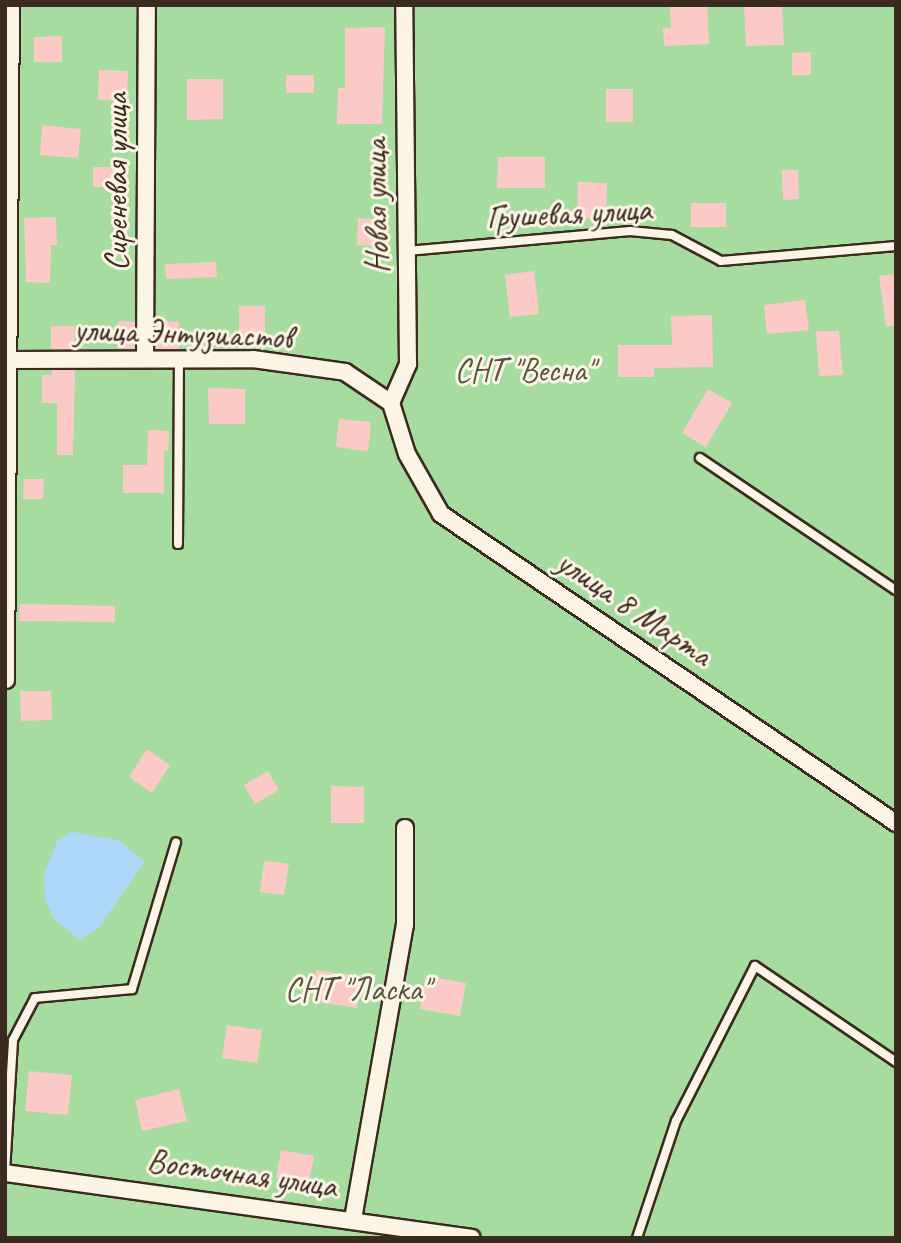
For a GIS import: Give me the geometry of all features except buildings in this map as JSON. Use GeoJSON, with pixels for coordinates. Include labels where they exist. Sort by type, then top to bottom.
{"type":"FeatureCollection","features":[{"type":"Feature","properties":{"kind":"street"},"geometry":{"type":"LineString","coordinates":[[6,680],[8,112],[11,5]]}},
{"type":"Feature","properties":{"kind":"street","name":"Сиреневая улица"},"geometry":{"type":"LineString","coordinates":[[145,359],[147,5]]}},
{"type":"Feature","properties":{"kind":"street","name":"Новая улица"},"geometry":{"type":"LineString","coordinates":[[391,403],[408,364],[404,5]]}},
{"type":"Feature","properties":{"kind":"street","name":"улица Энтузиастов"},"geometry":{"type":"LineString","coordinates":[[7,360],[253,359],[345,372],[391,403]]}},
{"type":"Feature","properties":{"kind":"street","name":"улица 8 Марта"},"geometry":{"type":"LineString","coordinates":[[391,403],[407,454],[441,514],[896,823]]}},
{"type":"Feature","properties":{"kind":"street"},"geometry":{"type":"LineString","coordinates":[[353,1219],[405,925],[405,828]]}},
{"type":"Feature","properties":{"kind":"street","name":"Восточная улица"},"geometry":{"type":"LineString","coordinates":[[5,1172],[353,1219],[414,1233],[471,1238]]}},
{"type":"Feature","properties":{"kind":"lane","name":"Грушевая улица"},"geometry":{"type":"LineString","coordinates":[[407,251],[630,231],[671,235],[722,261],[896,246]]}},
{"type":"Feature","properties":{"kind":"lane"},"geometry":{"type":"LineString","coordinates":[[178,359],[178,544]]}},
{"type":"Feature","properties":{"kind":"lane"},"geometry":{"type":"LineString","coordinates":[[700,458],[896,590]]}},
{"type":"Feature","properties":{"kind":"lane"},"geometry":{"type":"LineString","coordinates":[[5,1172],[13,1040],[35,998],[132,989],[176,842]]}},
{"type":"Feature","properties":{"kind":"lane"},"geometry":{"type":"LineString","coordinates":[[637,1238],[677,1121],[755,966],[896,1062]]}},
{"type":"Feature","properties":{"kind":"green space","name":"СНТ \"Весна\""},"geometry":{"type":"Polygon","coordinates":[[[5,5],[896,5],[896,1238],[5,1238],[5,5]]]}},
{"type":"Feature","properties":{"kind":"water"},"geometry":{"type":"Polygon","coordinates":[[[72,832],[119,840],[144,862],[98,929],[79,940],[54,919],[45,900],[44,875],[57,841],[72,832]]]}},
{"type":"Feature","properties":{"kind":"park label","name":"СНТ \"Ласка\""},"geometry":{"type":"Point","coordinates":[357,990]}}]}
